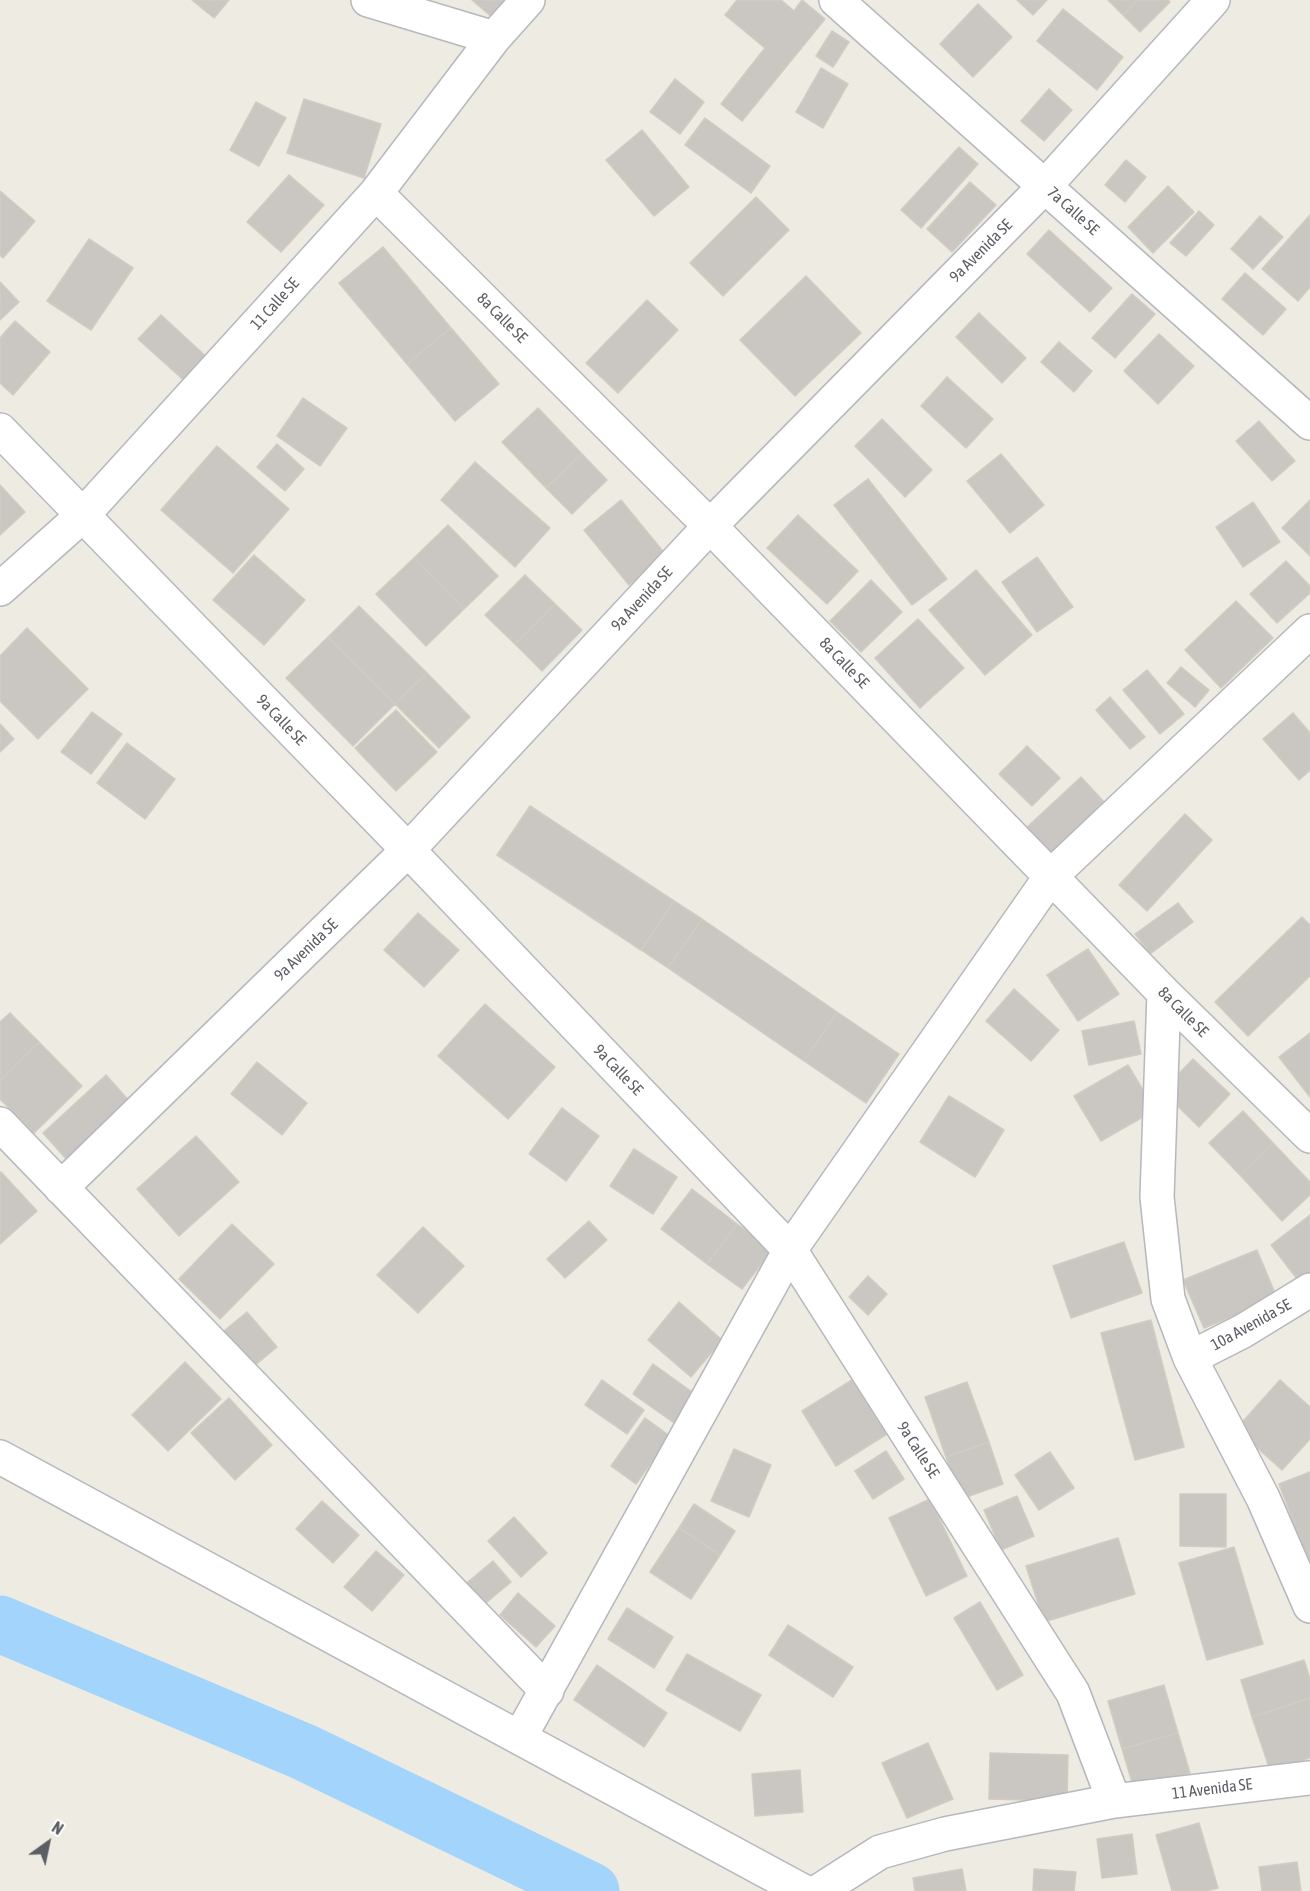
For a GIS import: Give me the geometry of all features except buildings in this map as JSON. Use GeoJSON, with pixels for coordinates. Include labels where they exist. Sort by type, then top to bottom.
{"type":"FeatureCollection","features":[{"type":"Feature","properties":{"kind":"street"},"geometry":{"type":"LineString","coordinates":[[368,0],[494,38]]}},
{"type":"Feature","properties":{"kind":"street","name":"11 Calle SE"},"geometry":{"type":"LineString","coordinates":[[0,589],[82,516],[376,193],[494,38],[528,0]]}},
{"type":"Feature","properties":{"kind":"street","name":"7a Calle SE"},"geometry":{"type":"LineString","coordinates":[[836,0],[1310,423]]}},
{"type":"Feature","properties":{"kind":"street","name":"9a Avenida SE"},"geometry":{"type":"LineString","coordinates":[[61,1188],[408,850],[710,526],[1046,186],[1213,0]]}},
{"type":"Feature","properties":{"kind":"street","name":"8a Calle SE"},"geometry":{"type":"LineString","coordinates":[[376,193],[710,526],[1164,993],[1310,1136]]}},
{"type":"Feature","properties":{"kind":"street","name":"9a Calle SE"},"geometry":{"type":"LineString","coordinates":[[0,430],[408,850],[790,1250],[1072,1693],[1114,1801]]}},
{"type":"Feature","properties":{"kind":"street"},"geometry":{"type":"LineString","coordinates":[[520,1737],[790,1250],[1051,876],[1310,630]]}},
{"type":"Feature","properties":{"kind":"street"},"geometry":{"type":"LineString","coordinates":[[1164,993],[1157,1197],[1168,1299],[1190,1358],[1263,1498],[1310,1606]]}},
{"type":"Feature","properties":{"kind":"street"},"geometry":{"type":"LineString","coordinates":[[0,1124],[547,1690]]}},
{"type":"Feature","properties":{"kind":"street","name":"10a Avenida SE"},"geometry":{"type":"LineString","coordinates":[[1190,1358],[1243,1331],[1310,1290]]}},
{"type":"Feature","properties":{"kind":"street"},"geometry":{"type":"LineString","coordinates":[[0,1457],[803,1891]]}},
{"type":"Feature","properties":{"kind":"street","name":"11 Avenida SE"},"geometry":{"type":"LineString","coordinates":[[819,1891],[880,1852],[945,1834],[1114,1801],[1310,1778]]}},
{"type":"Feature","properties":{"kind":"waterway"},"geometry":{"type":"LineString","coordinates":[[0,1624],[304,1752],[591,1891]]}}]}
